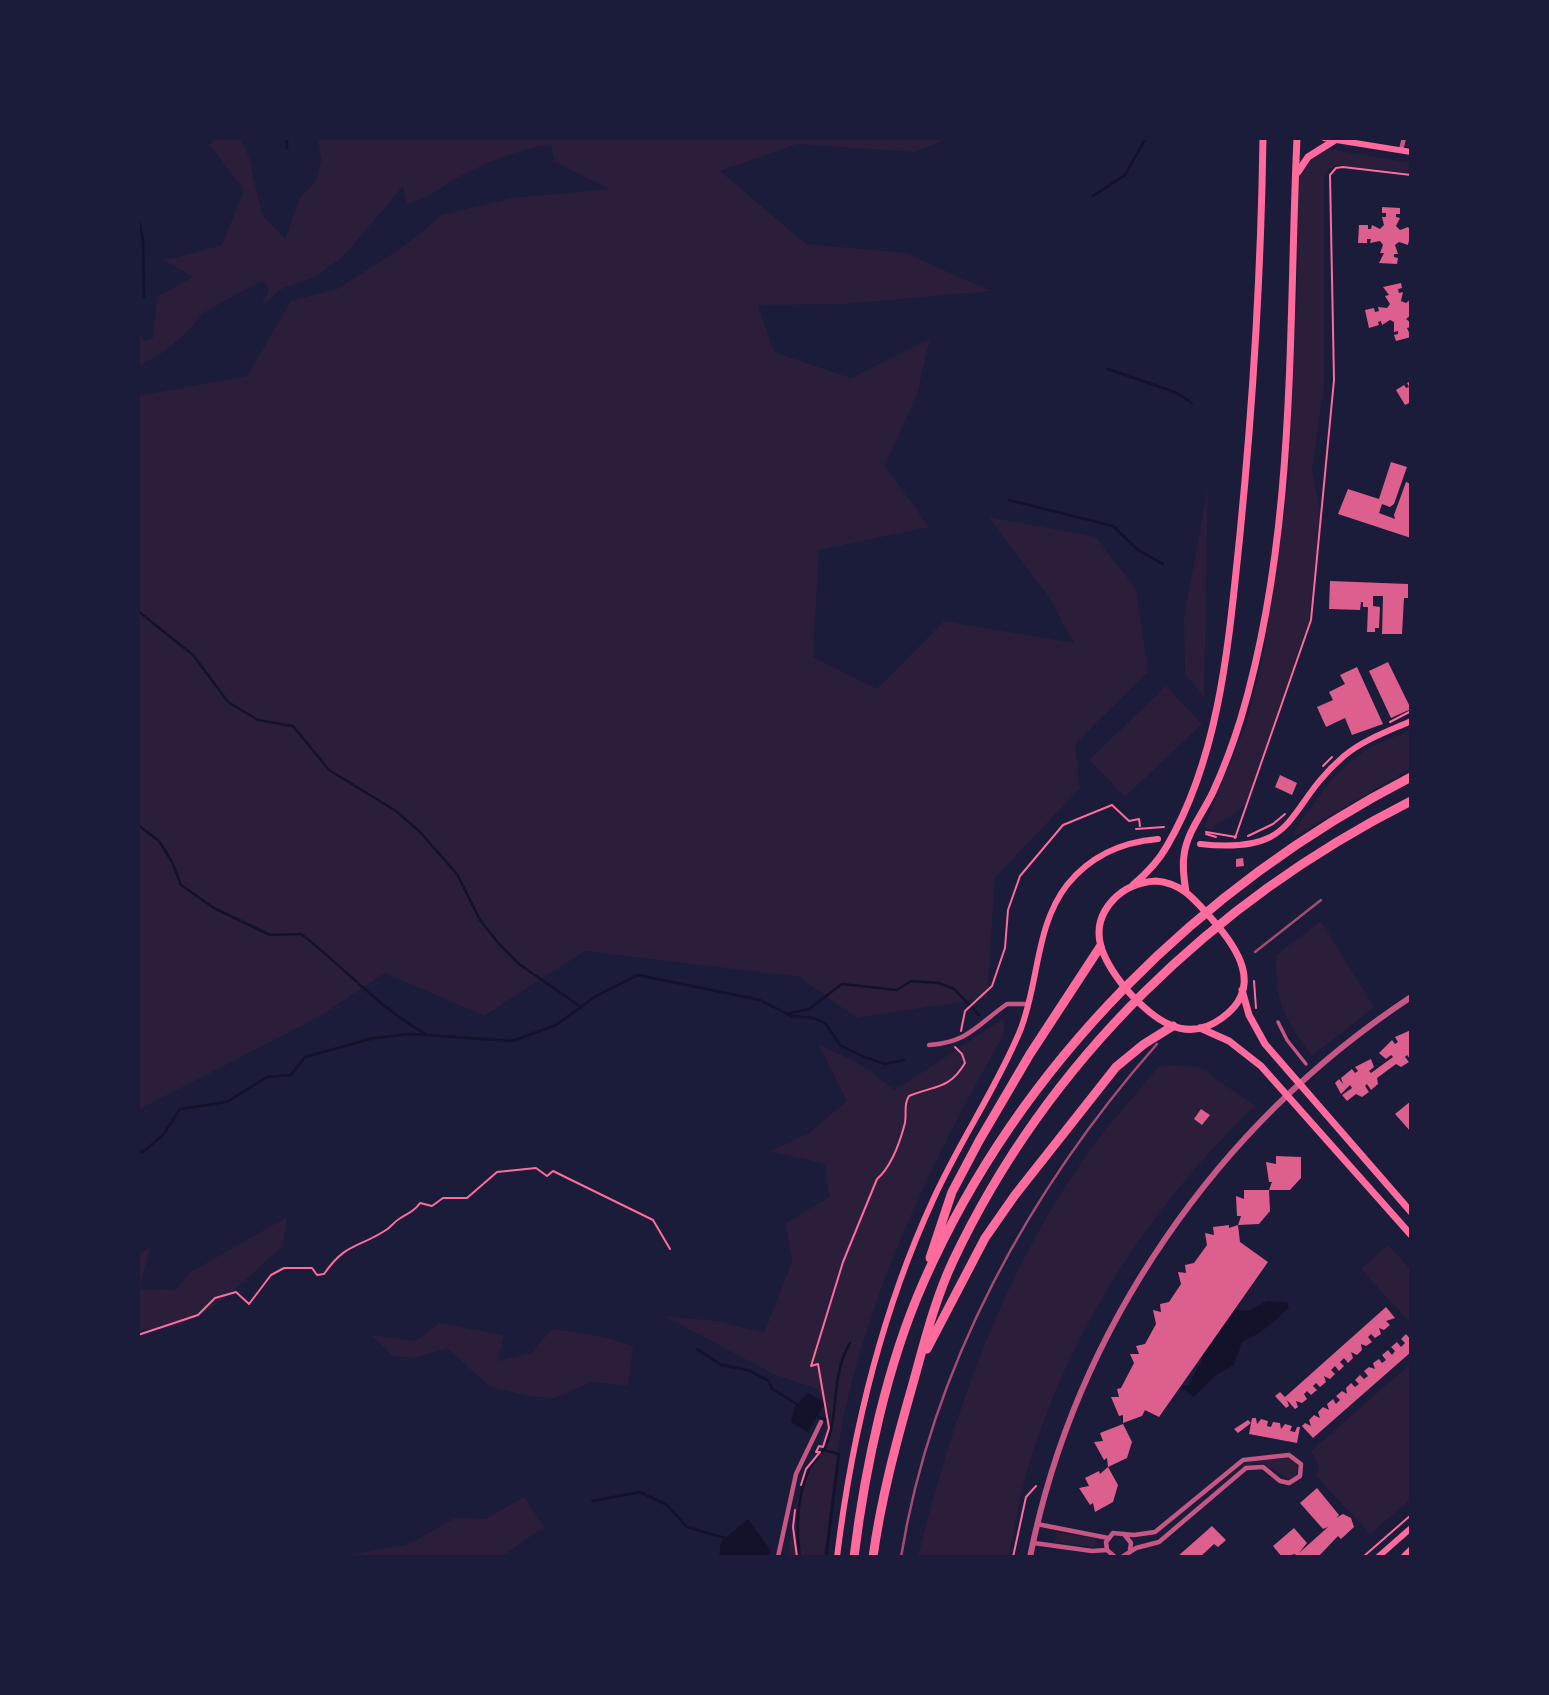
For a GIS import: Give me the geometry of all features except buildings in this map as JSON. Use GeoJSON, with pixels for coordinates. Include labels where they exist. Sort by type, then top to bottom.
{"type":"FeatureCollection","features":[{"type":"Feature","properties":{"kind":"highway"},"geometry":{"type":"LineString","coordinates":[[923,1282],[967,1200],[1021,1114],[1061,1058],[1115,996],[1186,929],[1244,883],[1330,823],[1411,777]]}},
{"type":"Feature","properties":{"kind":"highway"},"geometry":{"type":"LineString","coordinates":[[873,1557],[886,1482],[939,1295],[972,1223],[1042,1113],[1101,1036],[1164,970],[1233,913],[1305,862],[1411,801]]}},
{"type":"Feature","properties":{"kind":"highway"},"geometry":{"type":"LineString","coordinates":[[854,1557],[872,1452],[900,1347],[952,1192],[1030,1054],[1100,947]]}},
{"type":"Feature","properties":{"kind":"highway"},"geometry":{"type":"LineString","coordinates":[[917,1369],[961,1281],[1000,1215],[1116,1067],[1144,1044],[1173,1026]]}},
{"type":"Feature","properties":{"kind":"main road"},"geometry":{"type":"LineString","coordinates":[[1263,138],[1249,445],[1232,612],[1217,701],[1207,748],[1181,818],[1160,858],[1133,885],[1116,896],[1104,912],[1098,931],[1100,947],[1115,976],[1145,1011],[1173,1026],[1199,1028],[1229,1041],[1269,1074],[1411,1235]]}},
{"type":"Feature","properties":{"kind":"main road"},"geometry":{"type":"LineString","coordinates":[[1186,892],[1183,864],[1185,847],[1228,758],[1240,721],[1261,637],[1277,544],[1287,437],[1297,138]]}},
{"type":"Feature","properties":{"kind":"main road"},"geometry":{"type":"LineString","coordinates":[[1324,138],[1411,152]]}},
{"type":"Feature","properties":{"kind":"main road"},"geometry":{"type":"LineString","coordinates":[[1296,176],[1308,157],[1335,140]]}},
{"type":"Feature","properties":{"kind":"main road"},"geometry":{"type":"LineString","coordinates":[[1200,844],[1247,846],[1272,838],[1295,818],[1345,755],[1411,721]]}},
{"type":"Feature","properties":{"kind":"main road"},"geometry":{"type":"LineString","coordinates":[[837,1557],[858,1425],[891,1307],[932,1202],[1010,1054],[1030,1004],[1045,932],[1058,898],[1089,863],[1106,852],[1124,845],[1158,839]]}},
{"type":"Feature","properties":{"kind":"main road"},"geometry":{"type":"LineString","coordinates":[[1133,885],[1164,881],[1186,892],[1232,942],[1242,960],[1242,989],[1254,1026],[1281,1064],[1411,1212]]}},
{"type":"Feature","properties":{"kind":"main road"},"geometry":{"type":"LineString","coordinates":[[1199,1028],[1227,1014],[1242,989]]}},
{"type":"Feature","properties":{"kind":"main road"},"geometry":{"type":"LineString","coordinates":[[1378,1557],[1411,1528]]}},
{"type":"Feature","properties":{"kind":"main road"},"geometry":{"type":"LineString","coordinates":[[1403,1557],[1411,1549]]}},
{"type":"Feature","properties":{"kind":"street"},"geometry":{"type":"LineString","coordinates":[[1401,151],[1404,138]]}},
{"type":"Feature","properties":{"kind":"street"},"geometry":{"type":"LineString","coordinates":[[1030,1557],[1036,1524],[1061,1443],[1101,1348],[1145,1264],[1170,1229],[1266,1114],[1334,1055],[1411,997]]}},
{"type":"Feature","properties":{"kind":"street"},"geometry":{"type":"LineString","coordinates":[[929,1045],[955,1042],[1007,1004],[1030,1004]]}},
{"type":"Feature","properties":{"kind":"street"},"geometry":{"type":"LineString","coordinates":[[1278,1022],[1287,1040],[1307,1064]]}},
{"type":"Feature","properties":{"kind":"street"},"geometry":{"type":"LineString","coordinates":[[778,1557],[796,1474],[821,1422]]}},
{"type":"Feature","properties":{"kind":"street"},"geometry":{"type":"LineString","coordinates":[[1036,1524],[1108,1538],[1117,1532],[1155,1532],[1242,1460],[1289,1455],[1301,1464],[1300,1476],[1289,1483],[1280,1481],[1263,1467],[1247,1468],[1159,1542],[1130,1551],[1122,1557]]}},
{"type":"Feature","properties":{"kind":"street"},"geometry":{"type":"LineString","coordinates":[[1124,1533],[1130,1539],[1130,1551]]}},
{"type":"Feature","properties":{"kind":"street"},"geometry":{"type":"LineString","coordinates":[[1107,1550],[1108,1538]]}},
{"type":"Feature","properties":{"kind":"street"},"geometry":{"type":"LineString","coordinates":[[1033,1542],[1092,1551],[1107,1550],[1115,1557]]}},
{"type":"Feature","properties":{"kind":"path"},"geometry":{"type":"LineString","coordinates":[[1373,169],[1374,163]]}},
{"type":"Feature","properties":{"kind":"path"},"geometry":{"type":"LineString","coordinates":[[1235,839],[1311,620],[1334,380],[1330,175],[1336,168],[1343,167],[1411,175]]}},
{"type":"Feature","properties":{"kind":"path"},"geometry":{"type":"LineString","coordinates":[[955,1032],[961,1032],[965,1011],[992,986],[1005,948],[1008,910],[1020,876],[1063,825],[1112,805],[1129,821],[1139,819],[1140,827]]}},
{"type":"Feature","properties":{"kind":"path"},"geometry":{"type":"LineString","coordinates":[[1136,829],[1164,827]]}},
{"type":"Feature","properties":{"kind":"path"},"geometry":{"type":"LineString","coordinates":[[1254,981],[1257,1018]]}},
{"type":"Feature","properties":{"kind":"path"},"geometry":{"type":"LineString","coordinates":[[800,1487],[806,1469],[820,1451],[816,1452],[818,1446],[823,1447],[829,1428],[818,1364],[811,1366],[843,1262],[877,1180],[886,1172],[905,1122],[905,1102],[909,1096],[936,1089],[956,1079],[965,1063],[962,1054],[952,1045],[955,1044]]}},
{"type":"Feature","properties":{"kind":"path"},"geometry":{"type":"LineString","coordinates":[[138,1335],[198,1315],[215,1298],[236,1292],[249,1304],[271,1275],[284,1268],[312,1268],[317,1275],[324,1274],[334,1260],[357,1242],[387,1230],[415,1211],[420,1203],[432,1206],[443,1198],[467,1198],[497,1172],[536,1168],[547,1176],[553,1171],[580,1183],[653,1220],[670,1249]]}},
{"type":"Feature","properties":{"kind":"path"},"geometry":{"type":"LineString","coordinates":[[1013,1557],[1026,1497],[1037,1486]]}},
{"type":"Feature","properties":{"kind":"path"},"geometry":{"type":"LineString","coordinates":[[795,1507],[793,1527],[797,1557]]}},
{"type":"Feature","properties":{"kind":"path"},"geometry":{"type":"LineString","coordinates":[[1363,1557],[1411,1515]]}},
{"type":"Feature","properties":{"kind":"path"},"geometry":{"type":"LineString","coordinates":[[1044,1556],[1062,1557]]}},
{"type":"Feature","properties":{"kind":"shaded area"},"geometry":{"type":"Polygon","coordinates":[[[214,138],[241,138],[249,158],[262,214],[285,239],[300,198],[316,181],[321,160],[318,138],[950,138],[914,152],[797,144],[720,171],[806,244],[905,253],[991,291],[846,304],[758,305],[774,352],[851,378],[930,339],[917,394],[885,466],[929,527],[819,550],[813,657],[877,689],[944,621],[1074,643],[1047,594],[988,517],[1096,537],[1136,589],[1148,672],[1075,744],[1080,788],[995,878],[987,998],[856,1018],[800,977],[585,951],[484,1016],[385,973],[317,1018],[138,1110],[138,396],[247,376],[291,301],[337,289],[403,247],[442,215],[512,198],[609,189],[555,162],[551,144],[496,160],[464,174],[423,199],[407,204],[403,186],[344,256],[315,277],[283,288],[261,306],[269,290],[263,280],[203,313],[187,332],[165,351],[138,367],[138,331],[145,341],[153,338],[157,297],[193,277],[160,258],[172,259],[222,245],[244,190],[210,145],[214,138]]]}},
{"type":"Feature","properties":{"kind":"shaded area"},"geometry":{"type":"Polygon","coordinates":[[[1329,149],[1411,163],[1411,173],[1338,165],[1324,176],[1324,384],[1312,470],[1321,516],[1309,620],[1245,806],[1210,830],[1206,829],[1205,825],[1247,722],[1262,661],[1289,478],[1298,267],[1298,179],[1309,157],[1329,149]]]}},
{"type":"Feature","properties":{"kind":"shaded area"},"geometry":{"type":"Polygon","coordinates":[[[1208,485],[1204,698],[1185,674],[1184,619],[1208,485]]]}},
{"type":"Feature","properties":{"kind":"shaded area"},"geometry":{"type":"Polygon","coordinates":[[[1166,686],[1202,724],[1125,797],[1089,760],[1166,686]]]}},
{"type":"Feature","properties":{"kind":"shaded area"},"geometry":{"type":"Polygon","coordinates":[[[1411,730],[1411,768],[1295,836],[1293,832],[1344,767],[1371,747],[1411,730]]]}},
{"type":"Feature","properties":{"kind":"shaded area"},"geometry":{"type":"Polygon","coordinates":[[[1321,921],[1374,1007],[1312,1056],[1283,1009],[1278,987],[1276,955],[1321,921]]]}},
{"type":"Feature","properties":{"kind":"shaded area"},"geometry":{"type":"Polygon","coordinates":[[[1003,1019],[1005,1032],[915,1207],[895,1252],[862,1345],[844,1413],[824,1557],[788,1557],[795,1505],[831,1416],[818,1389],[775,1375],[664,1316],[717,1321],[764,1333],[792,1262],[786,1223],[829,1197],[825,1164],[770,1151],[809,1133],[847,1101],[818,1044],[858,1063],[895,1090],[1003,1019]]]}},
{"type":"Feature","properties":{"kind":"shaded area"},"geometry":{"type":"Polygon","coordinates":[[[1178,1065],[1201,1068],[1255,1106],[1179,1187],[1115,1277],[1088,1324],[1063,1374],[1025,1478],[1009,1557],[918,1557],[948,1448],[966,1395],[1008,1290],[1034,1240],[1062,1192],[1118,1115],[1158,1067],[1178,1065]]]}},
{"type":"Feature","properties":{"kind":"shaded area"},"geometry":{"type":"Polygon","coordinates":[[[287,1217],[283,1247],[218,1303],[181,1324],[160,1329],[138,1329],[138,1254],[150,1248],[139,1289],[176,1290],[189,1273],[287,1217]]]}},
{"type":"Feature","properties":{"kind":"shaded area"},"geometry":{"type":"Polygon","coordinates":[[[1388,1245],[1411,1270],[1411,1324],[1361,1269],[1388,1245]]]}},
{"type":"Feature","properties":{"kind":"shaded area"},"geometry":{"type":"Polygon","coordinates":[[[1267,1301],[1287,1302],[1289,1308],[1261,1332],[1242,1342],[1234,1365],[1216,1375],[1194,1397],[1181,1387],[1189,1385],[1202,1363],[1202,1353],[1228,1309],[1248,1311],[1267,1301]]]}},
{"type":"Feature","properties":{"kind":"shaded area"},"geometry":{"type":"Polygon","coordinates":[[[439,1323],[504,1335],[498,1361],[531,1353],[552,1329],[605,1337],[633,1346],[628,1386],[592,1382],[555,1398],[529,1396],[490,1387],[447,1348],[416,1358],[393,1356],[371,1335],[415,1341],[439,1323]]]}},
{"type":"Feature","properties":{"kind":"shaded area"},"geometry":{"type":"Polygon","coordinates":[[[1411,1363],[1411,1499],[1370,1534],[1316,1476],[1319,1466],[1311,1451],[1411,1363]]]}},
{"type":"Feature","properties":{"kind":"shaded area"},"geometry":{"type":"Polygon","coordinates":[[[808,1393],[825,1403],[808,1432],[791,1422],[795,1407],[808,1393]]]}},
{"type":"Feature","properties":{"kind":"shaded area"},"geometry":{"type":"Polygon","coordinates":[[[1288,1458],[1296,1462],[1298,1469],[1295,1475],[1288,1479],[1265,1464],[1255,1463],[1234,1470],[1254,1460],[1288,1458]]]}},
{"type":"Feature","properties":{"kind":"shaded area"},"geometry":{"type":"Polygon","coordinates":[[[524,1497],[544,1527],[501,1557],[339,1557],[409,1544],[455,1518],[485,1519],[524,1497]]]}},
{"type":"Feature","properties":{"kind":"shaded area"},"geometry":{"type":"Polygon","coordinates":[[[748,1519],[771,1551],[767,1557],[719,1557],[721,1542],[748,1519]]]}},
{"type":"Feature","properties":{"kind":"shaded area"},"geometry":{"type":"Polygon","coordinates":[[[1056,1532],[1094,1538],[1100,1545],[1092,1547],[1055,1542],[1056,1532]]]}},
{"type":"Feature","properties":{"kind":"waterway"},"geometry":{"type":"LineString","coordinates":[[287,138],[287,148]]}},
{"type":"Feature","properties":{"kind":"waterway"},"geometry":{"type":"LineString","coordinates":[[1093,196],[1125,175],[1146,138]]}},
{"type":"Feature","properties":{"kind":"waterway"},"geometry":{"type":"LineString","coordinates":[[138,216],[143,240],[144,297]]}},
{"type":"Feature","properties":{"kind":"waterway"},"geometry":{"type":"LineString","coordinates":[[1108,369],[1175,392],[1192,403]]}},
{"type":"Feature","properties":{"kind":"waterway"},"geometry":{"type":"LineString","coordinates":[[1009,500],[1113,526],[1138,550],[1163,564]]}},
{"type":"Feature","properties":{"kind":"waterway"},"geometry":{"type":"LineString","coordinates":[[138,611],[193,655],[228,702],[258,720],[293,726],[329,770],[396,811],[420,832],[457,874],[480,920],[499,944],[519,964],[581,1007]]}},
{"type":"Feature","properties":{"kind":"waterway"},"geometry":{"type":"LineString","coordinates":[[138,825],[159,841],[172,862],[181,885],[214,908],[270,935],[301,934],[376,999],[424,1033]]}},
{"type":"Feature","properties":{"kind":"waterway"},"geometry":{"type":"LineString","coordinates":[[138,1151],[143,1152],[163,1135],[180,1109],[227,1102],[267,1077],[291,1075],[305,1057],[374,1038],[411,1034],[512,1041],[556,1025],[596,996],[638,975],[760,1000],[791,1016],[814,1018],[826,1024],[840,1045],[862,1056],[885,1064],[904,1060]]}},
{"type":"Feature","properties":{"kind":"waterway"},"geometry":{"type":"LineString","coordinates":[[786,1014],[809,1009],[842,984],[897,990],[911,981],[939,983],[954,989],[979,1015]]}},
{"type":"Feature","properties":{"kind":"waterway"},"geometry":{"type":"LineString","coordinates":[[800,1557],[798,1525],[804,1482],[810,1468],[826,1446],[833,1420],[837,1381],[850,1343]]}},
{"type":"Feature","properties":{"kind":"waterway"},"geometry":{"type":"LineString","coordinates":[[697,1349],[721,1365],[748,1370],[769,1381],[772,1389],[797,1404]]}},
{"type":"Feature","properties":{"kind":"waterway"},"geometry":{"type":"LineString","coordinates":[[817,1416],[827,1420]]}},
{"type":"Feature","properties":{"kind":"waterway"},"geometry":{"type":"LineString","coordinates":[[824,1450],[839,1454],[826,1557]]}},
{"type":"Feature","properties":{"kind":"waterway"},"geometry":{"type":"LineString","coordinates":[[592,1501],[640,1492],[667,1505],[687,1527],[725,1538]]}},
{"type":"Feature","properties":{"kind":"railway"},"geometry":{"type":"LineString","coordinates":[[1255,952],[1321,900]]}},
{"type":"Feature","properties":{"kind":"railway"},"geometry":{"type":"LineString","coordinates":[[901,1557],[916,1486],[936,1416],[962,1348],[993,1282],[1068,1158],[1111,1099],[1157,1044]]}}]}
